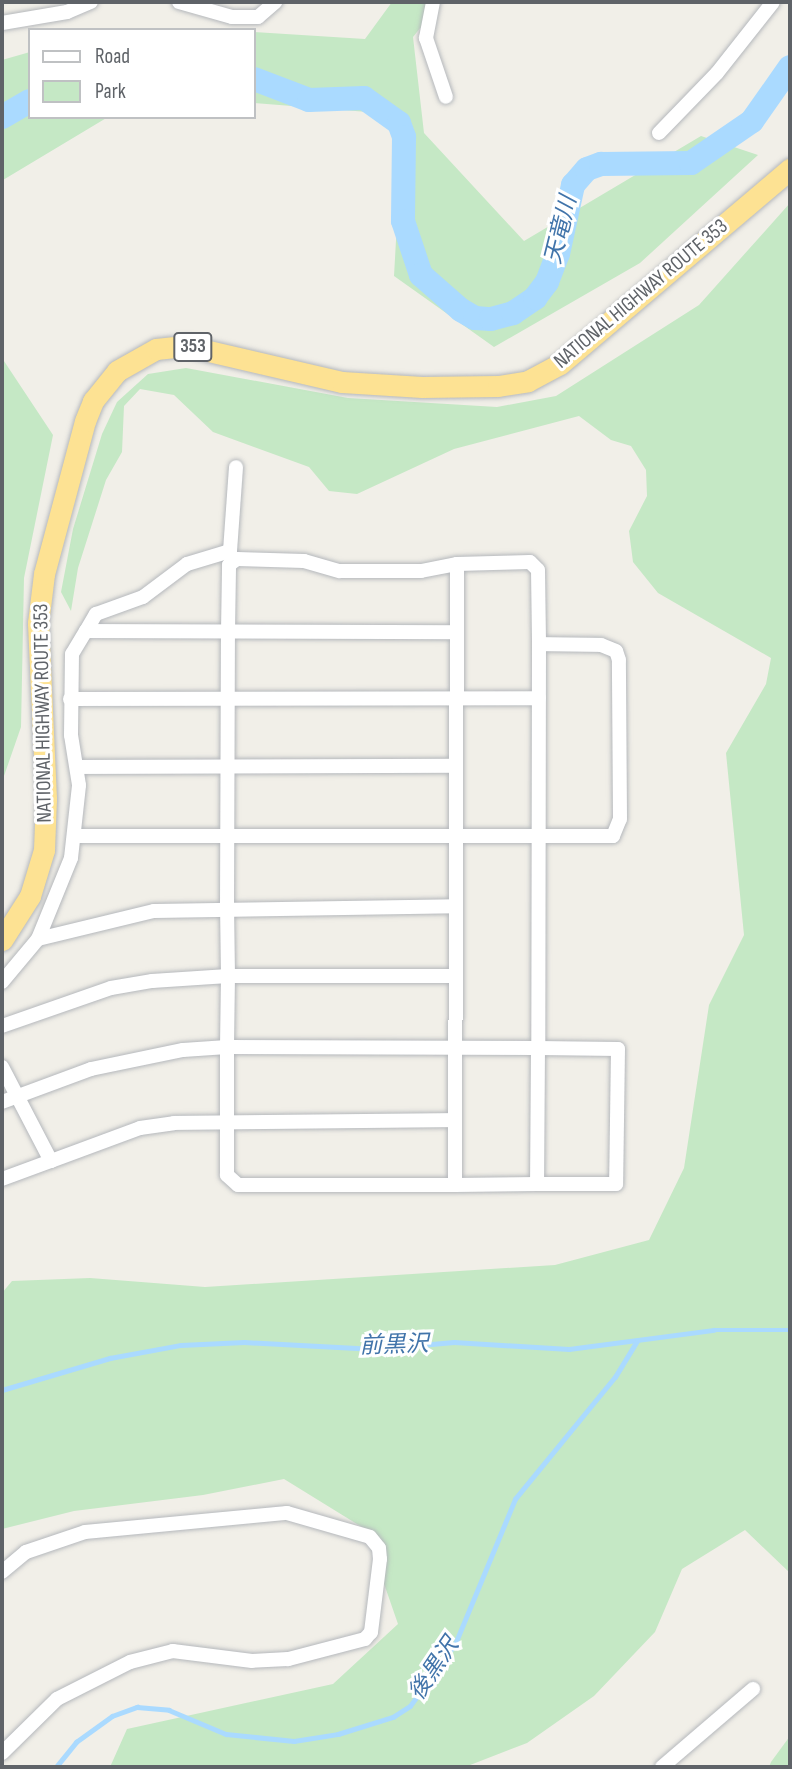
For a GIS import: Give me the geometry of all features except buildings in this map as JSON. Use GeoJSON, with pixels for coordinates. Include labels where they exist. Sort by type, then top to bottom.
{"type":"FeatureCollection","features":[{"type":"Feature","properties":{"kind":"highway","name":"NATIONAL HIGHWAY ROUTE 353"},"geometry":{"type":"LineString","coordinates":[[2,940],[30,896],[44,850],[38,623],[44,573],[85,421],[93,401],[117,371],[156,349],[187,346],[342,382],[422,387],[506,386],[528,381],[560,364],[790,169]]}},
{"type":"Feature","properties":{"kind":"street"},"geometry":{"type":"LineString","coordinates":[[2,23],[66,12],[91,2]]}},
{"type":"Feature","properties":{"kind":"street"},"geometry":{"type":"LineString","coordinates":[[179,2],[232,17],[258,17],[275,2]]}},
{"type":"Feature","properties":{"kind":"street"},"geometry":{"type":"LineString","coordinates":[[433,2],[426,38],[446,97]]}},
{"type":"Feature","properties":{"kind":"street"},"geometry":{"type":"LineString","coordinates":[[659,133],[717,74],[773,2]]}},
{"type":"Feature","properties":{"kind":"street"},"geometry":{"type":"LineString","coordinates":[[2,982],[38,939],[77,836],[77,767],[70,699],[73,646],[96,614],[143,597],[187,565],[230,551],[236,467]]}},
{"type":"Feature","properties":{"kind":"street"},"geometry":{"type":"LineString","coordinates":[[2,1102],[153,1053],[227,1047],[538,1048],[618,1049],[616,1184],[455,1185],[234,1184],[227,1175],[227,1047],[228,976],[228,632],[232,560],[304,561],[340,571],[421,571],[457,564],[534,563],[539,644],[538,1048],[537,1184]]}},
{"type":"Feature","properties":{"kind":"street"},"geometry":{"type":"LineString","coordinates":[[455,1185],[457,564]]}},
{"type":"Feature","properties":{"kind":"street"},"geometry":{"type":"LineString","coordinates":[[86,631],[457,632]]}},
{"type":"Feature","properties":{"kind":"street"},"geometry":{"type":"LineString","coordinates":[[77,836],[538,839],[613,836],[620,819],[616,651],[601,645],[539,644]]}},
{"type":"Feature","properties":{"kind":"street"},"geometry":{"type":"LineString","coordinates":[[70,699],[539,698]]}},
{"type":"Feature","properties":{"kind":"street"},"geometry":{"type":"LineString","coordinates":[[77,767],[456,766]]}},
{"type":"Feature","properties":{"kind":"street"},"geometry":{"type":"LineString","coordinates":[[38,939],[154,911],[227,907],[456,906]]}},
{"type":"Feature","properties":{"kind":"street"},"geometry":{"type":"LineString","coordinates":[[2,1027],[111,988],[228,976],[455,976]]}},
{"type":"Feature","properties":{"kind":"street"},"geometry":{"type":"LineString","coordinates":[[2,1067],[19,1095],[51,1161]]}},
{"type":"Feature","properties":{"kind":"street"},"geometry":{"type":"LineString","coordinates":[[2,1179],[140,1128],[227,1120],[455,1120]]}},
{"type":"Feature","properties":{"kind":"street"},"geometry":{"type":"LineString","coordinates":[[2,1572],[26,1552],[85,1532],[287,1513],[370,1537],[379,1548],[380,1559],[371,1632],[365,1639],[288,1659],[251,1661],[173,1651],[130,1662],[57,1699],[2,1753]]}},
{"type":"Feature","properties":{"kind":"street"},"geometry":{"type":"LineString","coordinates":[[662,1767],[753,1689]]}},
{"type":"Feature","properties":{"kind":"green space"},"geometry":{"type":"Polygon","coordinates":[[[392,2],[441,2],[413,37],[424,133],[524,241],[701,136],[758,155],[640,263],[494,347],[394,276],[400,169],[393,114],[256,103],[256,32],[365,39],[392,2]]]}},
{"type":"Feature","properties":{"kind":"green space"},"geometry":{"type":"Polygon","coordinates":[[[28,53],[28,119],[105,119],[3,180],[2,187],[2,60],[28,53]]]}},
{"type":"Feature","properties":{"kind":"green space"},"geometry":{"type":"Polygon","coordinates":[[[790,203],[790,1573],[745,1530],[682,1569],[655,1632],[594,1696],[527,1743],[465,1767],[110,1767],[127,1729],[333,1684],[398,1624],[365,1529],[284,1479],[203,1495],[74,1511],[2,1529],[2,1293],[12,1281],[90,1278],[205,1287],[555,1265],[649,1240],[684,1168],[709,1005],[744,935],[726,753],[766,684],[771,658],[658,593],[633,562],[629,531],[647,496],[646,470],[631,446],[611,440],[579,416],[454,449],[357,494],[329,491],[309,467],[213,432],[174,395],[140,389],[124,406],[122,452],[106,480],[78,568],[71,611],[61,592],[73,529],[102,434],[117,402],[148,374],[186,368],[348,398],[497,407],[556,396],[699,305],[790,203]]]}},
{"type":"Feature","properties":{"kind":"green space"},"geometry":{"type":"Polygon","coordinates":[[[2,358],[53,435],[24,578],[21,727],[4,776],[2,358]]]}},
{"type":"Feature","properties":{"kind":"green space"},"geometry":{"type":"Polygon","coordinates":[[[790,1736],[790,1767],[769,1767],[771,1762],[790,1736]]]}},
{"type":"Feature","properties":{"kind":"waterway","name":"天竜川"},"geometry":{"type":"LineString","coordinates":[[256,80],[309,100],[364,98],[399,123],[404,137],[403,221],[421,275],[461,310],[475,318],[491,319],[513,313],[535,298],[547,282],[558,254],[573,185],[587,169],[601,164],[691,163],[752,121],[790,67]]}},
{"type":"Feature","properties":{"kind":"waterway","name":"天竜川"},"geometry":{"type":"LineString","coordinates":[[2,117],[28,102]]}},
{"type":"Feature","properties":{"kind":"waterway","name":"前黒沢"},"geometry":{"type":"LineString","coordinates":[[2,1390],[110,1358],[181,1345],[244,1342],[375,1349],[454,1342],[569,1349],[714,1330],[790,1330]]}},
{"type":"Feature","properties":{"kind":"waterway","name":"後黒沢"},"geometry":{"type":"LineString","coordinates":[[56,1767],[76,1742],[112,1716],[137,1707],[169,1710],[226,1734],[294,1741],[338,1734],[393,1717],[410,1706],[455,1644],[515,1499],[615,1377],[637,1341]]}}]}
